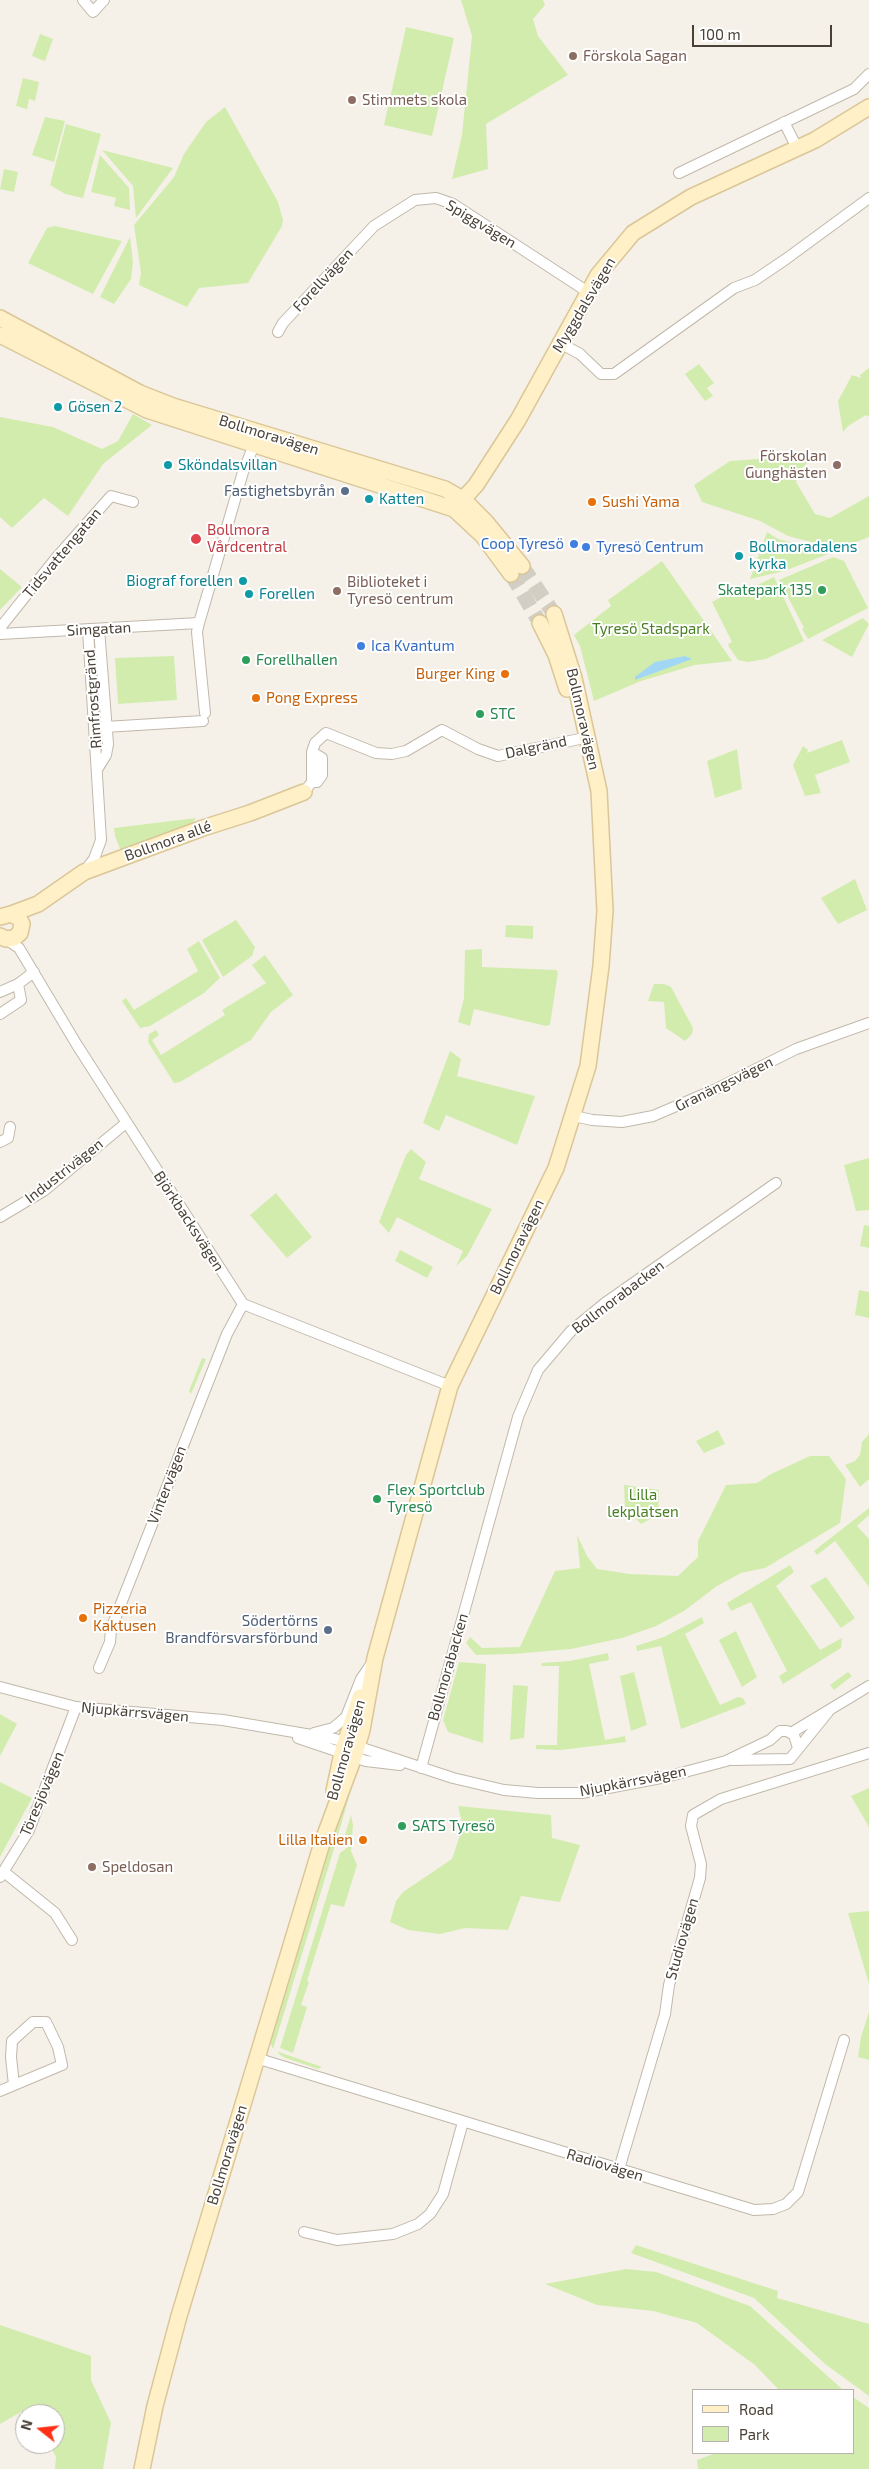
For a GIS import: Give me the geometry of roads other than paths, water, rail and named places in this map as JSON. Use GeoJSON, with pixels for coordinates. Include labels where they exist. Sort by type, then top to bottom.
{"type":"FeatureCollection","features":[{"type":"Feature","properties":{"kind":"street"},"geometry":{"type":"LineString","coordinates":[[83,0],[93,12],[104,0]]}},
{"type":"Feature","properties":{"kind":"street"},"geometry":{"type":"LineString","coordinates":[[680,173],[854,88],[869,74]]}},
{"type":"Feature","properties":{"kind":"street","name":"Myggdalsvägen"},"geometry":{"type":"LineString","coordinates":[[459,504],[476,485],[522,412],[588,292],[612,256],[633,233],[691,197],[797,148],[850,120],[869,107]]}},
{"type":"Feature","properties":{"kind":"street"},"geometry":{"type":"LineString","coordinates":[[784,122],[797,148]]}},
{"type":"Feature","properties":{"kind":"street","name":"Spiggvägen"},"geometry":{"type":"LineString","coordinates":[[370,230],[398,209],[415,200],[436,198],[444,200],[588,292]]}},
{"type":"Feature","properties":{"kind":"street"},"geometry":{"type":"LineString","coordinates":[[560,343],[580,354],[601,374],[614,374],[726,294],[755,280],[869,198]]}},
{"type":"Feature","properties":{"kind":"street","name":"Forellvägen"},"geometry":{"type":"LineString","coordinates":[[278,332],[370,230]]}},
{"type":"Feature","properties":{"kind":"street","name":"Bollmoravägen"},"geometry":{"type":"LineString","coordinates":[[1,326],[140,393],[256,438],[445,489],[459,504],[485,521],[516,570]]}},
{"type":"Feature","properties":{"kind":"street"},"geometry":{"type":"LineString","coordinates":[[106,727],[204,717],[197,632],[243,472],[256,438]]}},
{"type":"Feature","properties":{"kind":"street","name":"Tidsvattengatan"},"geometry":{"type":"LineString","coordinates":[[0,628],[56,558],[111,496],[133,502]]}},
{"type":"Feature","properties":{"kind":"street","name":"Bollmoravägen"},"geometry":{"type":"LineString","coordinates":[[142,2469],[155,2406],[179,2316],[350,1750],[450,1386],[556,1168],[574,1116],[588,1066],[601,966],[605,911],[601,826],[567,650],[554,614]]}},
{"type":"Feature","properties":{"kind":"street","name":"Simgatan"},"geometry":{"type":"LineString","coordinates":[[0,634],[199,623]]}},
{"type":"Feature","properties":{"kind":"street","name":"Bollmoravägen"},"geometry":{"type":"LineString","coordinates":[[540,623],[565,680],[584,737]]}},
{"type":"Feature","properties":{"kind":"street","name":"Rimfrostgränd"},"geometry":{"type":"LineString","coordinates":[[98,768],[106,755],[108,744],[99,629]]}},
{"type":"Feature","properties":{"kind":"street","name":"Rimfrostgränd"},"geometry":{"type":"LineString","coordinates":[[84,872],[94,859],[101,840],[88,630]]}},
{"type":"Feature","properties":{"kind":"street","name":"Dalgränd"},"geometry":{"type":"LineString","coordinates":[[308,786],[312,752],[318,739],[326,733],[376,753],[392,754],[406,751],[442,730],[453,734],[478,749],[498,756],[584,737]]}},
{"type":"Feature","properties":{"kind":"street","name":"Bollmora allé"},"geometry":{"type":"LineString","coordinates":[[6,915],[38,904],[84,872],[202,828],[250,813],[308,786]]}},
{"type":"Feature","properties":{"kind":"street","name":"Bollmora allé"},"geometry":{"type":"LineString","coordinates":[[13,938],[38,904]]}},
{"type":"Feature","properties":{"kind":"street","name":"Bollmora allé"},"geometry":{"type":"LineString","coordinates":[[6,915],[19,918],[13,938]]}},
{"type":"Feature","properties":{"kind":"street","name":"Björkbacksvägen"},"geometry":{"type":"LineString","coordinates":[[13,938],[77,1045],[243,1304]]}},
{"type":"Feature","properties":{"kind":"street"},"geometry":{"type":"LineString","coordinates":[[0,992],[18,984],[34,972]]}},
{"type":"Feature","properties":{"kind":"street"},"geometry":{"type":"LineString","coordinates":[[0,1014],[21,1000],[18,984]]}},
{"type":"Feature","properties":{"kind":"street","name":"Granängsvägen"},"geometry":{"type":"LineString","coordinates":[[574,1116],[592,1120],[622,1122],[653,1116],[716,1089],[796,1049],[869,1023]]}},
{"type":"Feature","properties":{"kind":"street","name":"Industrivägen"},"geometry":{"type":"LineString","coordinates":[[0,1217],[45,1190],[126,1122]]}},
{"type":"Feature","properties":{"kind":"street"},"geometry":{"type":"LineString","coordinates":[[0,1142],[8,1138],[10,1128]]}},
{"type":"Feature","properties":{"kind":"street","name":"Bollmorabacken"},"geometry":{"type":"LineString","coordinates":[[421,1768],[518,1417],[538,1370],[571,1331],[605,1303],[776,1183]]}},
{"type":"Feature","properties":{"kind":"street"},"geometry":{"type":"LineString","coordinates":[[243,1304],[450,1386]]}},
{"type":"Feature","properties":{"kind":"street","name":"Vintervägen"},"geometry":{"type":"LineString","coordinates":[[99,1668],[110,1642],[111,1629],[227,1334],[243,1304]]}},
{"type":"Feature","properties":{"kind":"street","name":"Bollmoravägen"},"geometry":{"type":"LineString","coordinates":[[308,1734],[324,1732],[346,1717],[361,1679],[375,1658]]}},
{"type":"Feature","properties":{"kind":"street","name":"Njupkärrsvägen"},"geometry":{"type":"LineString","coordinates":[[0,1687],[76,1707],[223,1720],[308,1734],[350,1750],[366,1761],[421,1768],[504,1790],[538,1793],[582,1793],[666,1777],[726,1761],[770,1740],[780,1731],[791,1733],[869,1686]]}},
{"type":"Feature","properties":{"kind":"street","name":"Töresjövägen"},"geometry":{"type":"LineString","coordinates":[[2,1875],[30,1830],[76,1707]]}},
{"type":"Feature","properties":{"kind":"street","name":"Njupkärrsvägen"},"geometry":{"type":"LineString","coordinates":[[726,1761],[778,1758],[796,1752],[828,1712]]}},
{"type":"Feature","properties":{"kind":"street","name":"Njupkärrsvägen"},"geometry":{"type":"LineString","coordinates":[[272,1729],[350,1750]]}},
{"type":"Feature","properties":{"kind":"street"},"geometry":{"type":"LineString","coordinates":[[791,1733],[796,1738],[795,1775]]}},
{"type":"Feature","properties":{"kind":"street"},"geometry":{"type":"LineString","coordinates":[[770,1740],[770,1750],[795,1775]]}},
{"type":"Feature","properties":{"kind":"street","name":"Studiovägen"},"geometry":{"type":"LineString","coordinates":[[619,2169],[665,2014],[669,1985],[700,1878],[701,1864],[691,1826],[693,1815],[721,1798],[869,1753]]}},
{"type":"Feature","properties":{"kind":"street"},"geometry":{"type":"LineString","coordinates":[[2,1875],[55,1913],[72,1940]]}},
{"type":"Feature","properties":{"kind":"street"},"geometry":{"type":"LineString","coordinates":[[0,2091],[62,2065],[58,2047],[46,2022],[32,2022],[12,2041],[10,2057],[14,2085]]}},
{"type":"Feature","properties":{"kind":"street","name":"Radiovägen"},"geometry":{"type":"LineString","coordinates":[[256,2058],[754,2210],[773,2209],[786,2204],[798,2192],[844,2040]]}},
{"type":"Feature","properties":{"kind":"street"},"geometry":{"type":"LineString","coordinates":[[304,2232],[337,2240],[393,2234],[418,2224],[430,2214],[443,2194],[463,2122]]}},
{"type":"Feature","properties":{"kind":"water"},"geometry":{"type":"Polygon","coordinates":[[[685,656],[692,659],[635,680],[635,677],[655,662],[685,656]]]}},
{"type":"Feature","properties":{"kind":"tunnel"},"geometry":{"type":"LineString","coordinates":[[522,566],[554,614]]}},
{"type":"Feature","properties":{"kind":"tunnel"},"geometry":{"type":"LineString","coordinates":[[511,574],[540,623]]}},
{"type":"Feature","properties":{"kind":"place","name":"Förskola Sagan"},"geometry":{"type":"Point","coordinates":[573,56]}},
{"type":"Feature","properties":{"kind":"place","name":"Stimmets skola"},"geometry":{"type":"Point","coordinates":[352,100]}},
{"type":"Feature","properties":{"kind":"place","name":"Gösen 2"},"geometry":{"type":"Point","coordinates":[58,407]}},
{"type":"Feature","properties":{"kind":"place","name":"Sköndalsvillan"},"geometry":{"type":"Point","coordinates":[168,465]}},
{"type":"Feature","properties":{"kind":"place","name":"Förskolan Gunghästen"},"geometry":{"type":"Point","coordinates":[837,465]}},
{"type":"Feature","properties":{"kind":"place","name":"Fastighetsbyrån"},"geometry":{"type":"Point","coordinates":[345,491]}},
{"type":"Feature","properties":{"kind":"place","name":"Katten"},"geometry":{"type":"Point","coordinates":[369,499]}},
{"type":"Feature","properties":{"kind":"place","name":"Sushi Yama"},"geometry":{"type":"Point","coordinates":[592,502]}},
{"type":"Feature","properties":{"kind":"place","name":"Bollmora Vårdcentral"},"geometry":{"type":"Point","coordinates":[196,539]}},
{"type":"Feature","properties":{"kind":"place","name":"Coop Tyresö"},"geometry":{"type":"Point","coordinates":[574,544]}},
{"type":"Feature","properties":{"kind":"place","name":"Tyresö Centrum"},"geometry":{"type":"Point","coordinates":[586,547]}},
{"type":"Feature","properties":{"kind":"place","name":"Bollmoradalens kyrka"},"geometry":{"type":"Point","coordinates":[739,556]}},
{"type":"Feature","properties":{"kind":"place","name":"Biograf forellen"},"geometry":{"type":"Point","coordinates":[243,581]}},
{"type":"Feature","properties":{"kind":"place","name":"Skatepark 135"},"geometry":{"type":"Point","coordinates":[822,590]}},
{"type":"Feature","properties":{"kind":"place","name":"Biblioteket i Tyresö centrum"},"geometry":{"type":"Point","coordinates":[337,591]}},
{"type":"Feature","properties":{"kind":"place","name":"Forellen"},"geometry":{"type":"Point","coordinates":[249,594]}},
{"type":"Feature","properties":{"kind":"place","name":"Ica Kvantum"},"geometry":{"type":"Point","coordinates":[361,646]}},
{"type":"Feature","properties":{"kind":"place","name":"Forellhallen"},"geometry":{"type":"Point","coordinates":[246,660]}},
{"type":"Feature","properties":{"kind":"place","name":"Burger King"},"geometry":{"type":"Point","coordinates":[505,674]}},
{"type":"Feature","properties":{"kind":"place","name":"Pong Express"},"geometry":{"type":"Point","coordinates":[256,698]}},
{"type":"Feature","properties":{"kind":"place","name":"STC"},"geometry":{"type":"Point","coordinates":[480,714]}},
{"type":"Feature","properties":{"kind":"place","name":"Flex Sportclub Tyresö"},"geometry":{"type":"Point","coordinates":[377,1499]}},
{"type":"Feature","properties":{"kind":"place","name":"Pizzeria Kaktusen"},"geometry":{"type":"Point","coordinates":[83,1618]}},
{"type":"Feature","properties":{"kind":"place","name":"Södertörns Brandförsvarsförbund"},"geometry":{"type":"Point","coordinates":[328,1630]}},
{"type":"Feature","properties":{"kind":"place","name":"SATS Tyresö"},"geometry":{"type":"Point","coordinates":[402,1826]}},
{"type":"Feature","properties":{"kind":"place","name":"Lilla Italien"},"geometry":{"type":"Point","coordinates":[363,1840]}},
{"type":"Feature","properties":{"kind":"place","name":"Speldosan"},"geometry":{"type":"Point","coordinates":[92,1867]}},
{"type":"Feature","properties":{"kind":"park label","name":"Tyresö Stadspark"},"geometry":{"type":"Point","coordinates":[651,629]}},
{"type":"Feature","properties":{"kind":"park label","name":"Lilla lekplatsen"},"geometry":{"type":"Point","coordinates":[643,1504]}}]}
